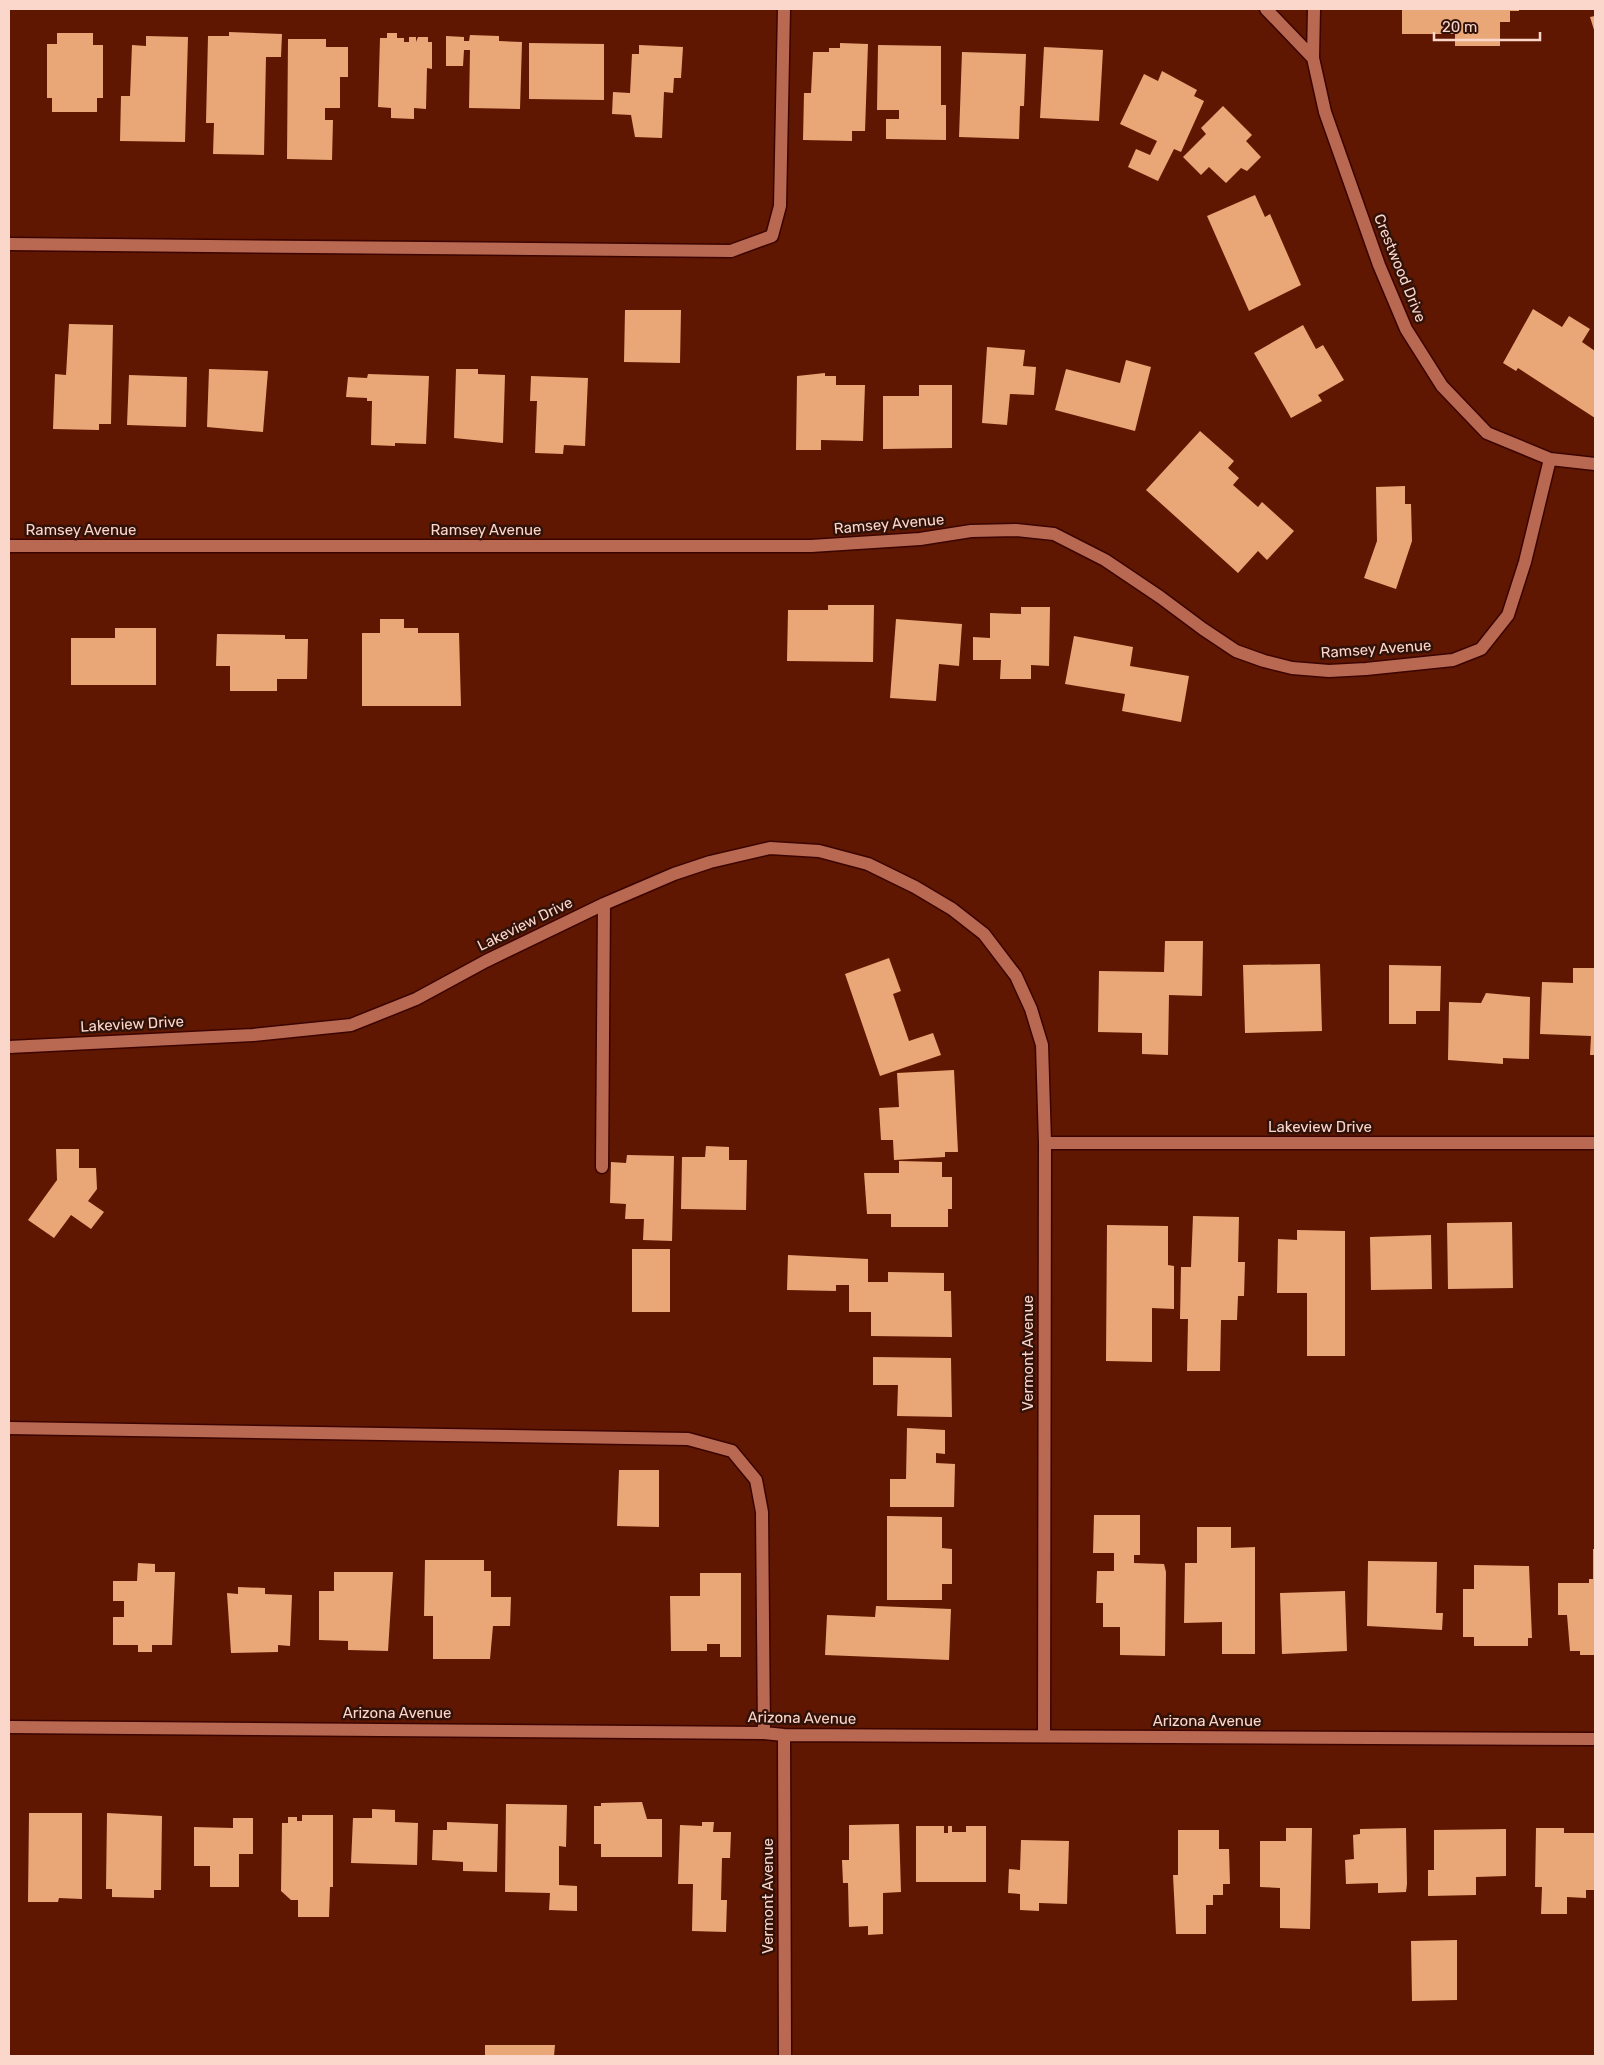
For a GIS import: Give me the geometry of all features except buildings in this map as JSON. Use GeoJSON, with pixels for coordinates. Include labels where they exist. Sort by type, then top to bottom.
{"type":"FeatureCollection","features":[{"type":"Feature","properties":{"kind":"street"},"geometry":{"type":"LineString","coordinates":[[9,244],[731,251],[772,236],[780,206],[784,9]]}},
{"type":"Feature","properties":{"kind":"street","name":"Crestwood Drive"},"geometry":{"type":"LineString","coordinates":[[1314,9],[1313,58],[1325,112],[1379,265],[1406,329],[1442,386],[1487,433],[1550,459]]}},
{"type":"Feature","properties":{"kind":"street"},"geometry":{"type":"LineString","coordinates":[[1267,10],[1313,58]]}},
{"type":"Feature","properties":{"kind":"street"},"geometry":{"type":"LineString","coordinates":[[1550,459],[1595,464]]}},
{"type":"Feature","properties":{"kind":"street","name":"Ramsey Avenue"},"geometry":{"type":"LineString","coordinates":[[9,546],[811,546],[920,539],[971,532],[1016,530],[1054,534],[1105,560],[1160,596],[1203,629],[1236,651],[1292,668],[1366,669],[1453,660],[1482,649],[1508,615],[1525,562],[1550,459]]}},
{"type":"Feature","properties":{"kind":"street","name":"Lakeview Drive"},"geometry":{"type":"LineString","coordinates":[[9,1047],[253,1035],[350,1025],[416,999],[486,961],[604,904],[674,874],[710,862],[770,848],[819,851],[868,864],[914,887],[952,909],[984,934],[1016,976]]}},
{"type":"Feature","properties":{"kind":"street"},"geometry":{"type":"LineString","coordinates":[[602,1167],[604,904]]}},
{"type":"Feature","properties":{"kind":"street","name":"Vermont Avenue"},"geometry":{"type":"LineString","coordinates":[[1016,976],[1031,1009],[1042,1045],[1045,1143],[1044,1736]]}},
{"type":"Feature","properties":{"kind":"street","name":"Lakeview Drive"},"geometry":{"type":"LineString","coordinates":[[1045,1143],[1595,1143]]}},
{"type":"Feature","properties":{"kind":"street"},"geometry":{"type":"LineString","coordinates":[[9,1428],[688,1439],[732,1451],[756,1480],[762,1512],[764,1732]]}},
{"type":"Feature","properties":{"kind":"street","name":"Arizona Avenue"},"geometry":{"type":"LineString","coordinates":[[9,1727],[764,1732],[784,1735],[1595,1739]]}},
{"type":"Feature","properties":{"kind":"street","name":"Vermont Avenue"},"geometry":{"type":"LineString","coordinates":[[784,1735],[785,2056]]}}]}
